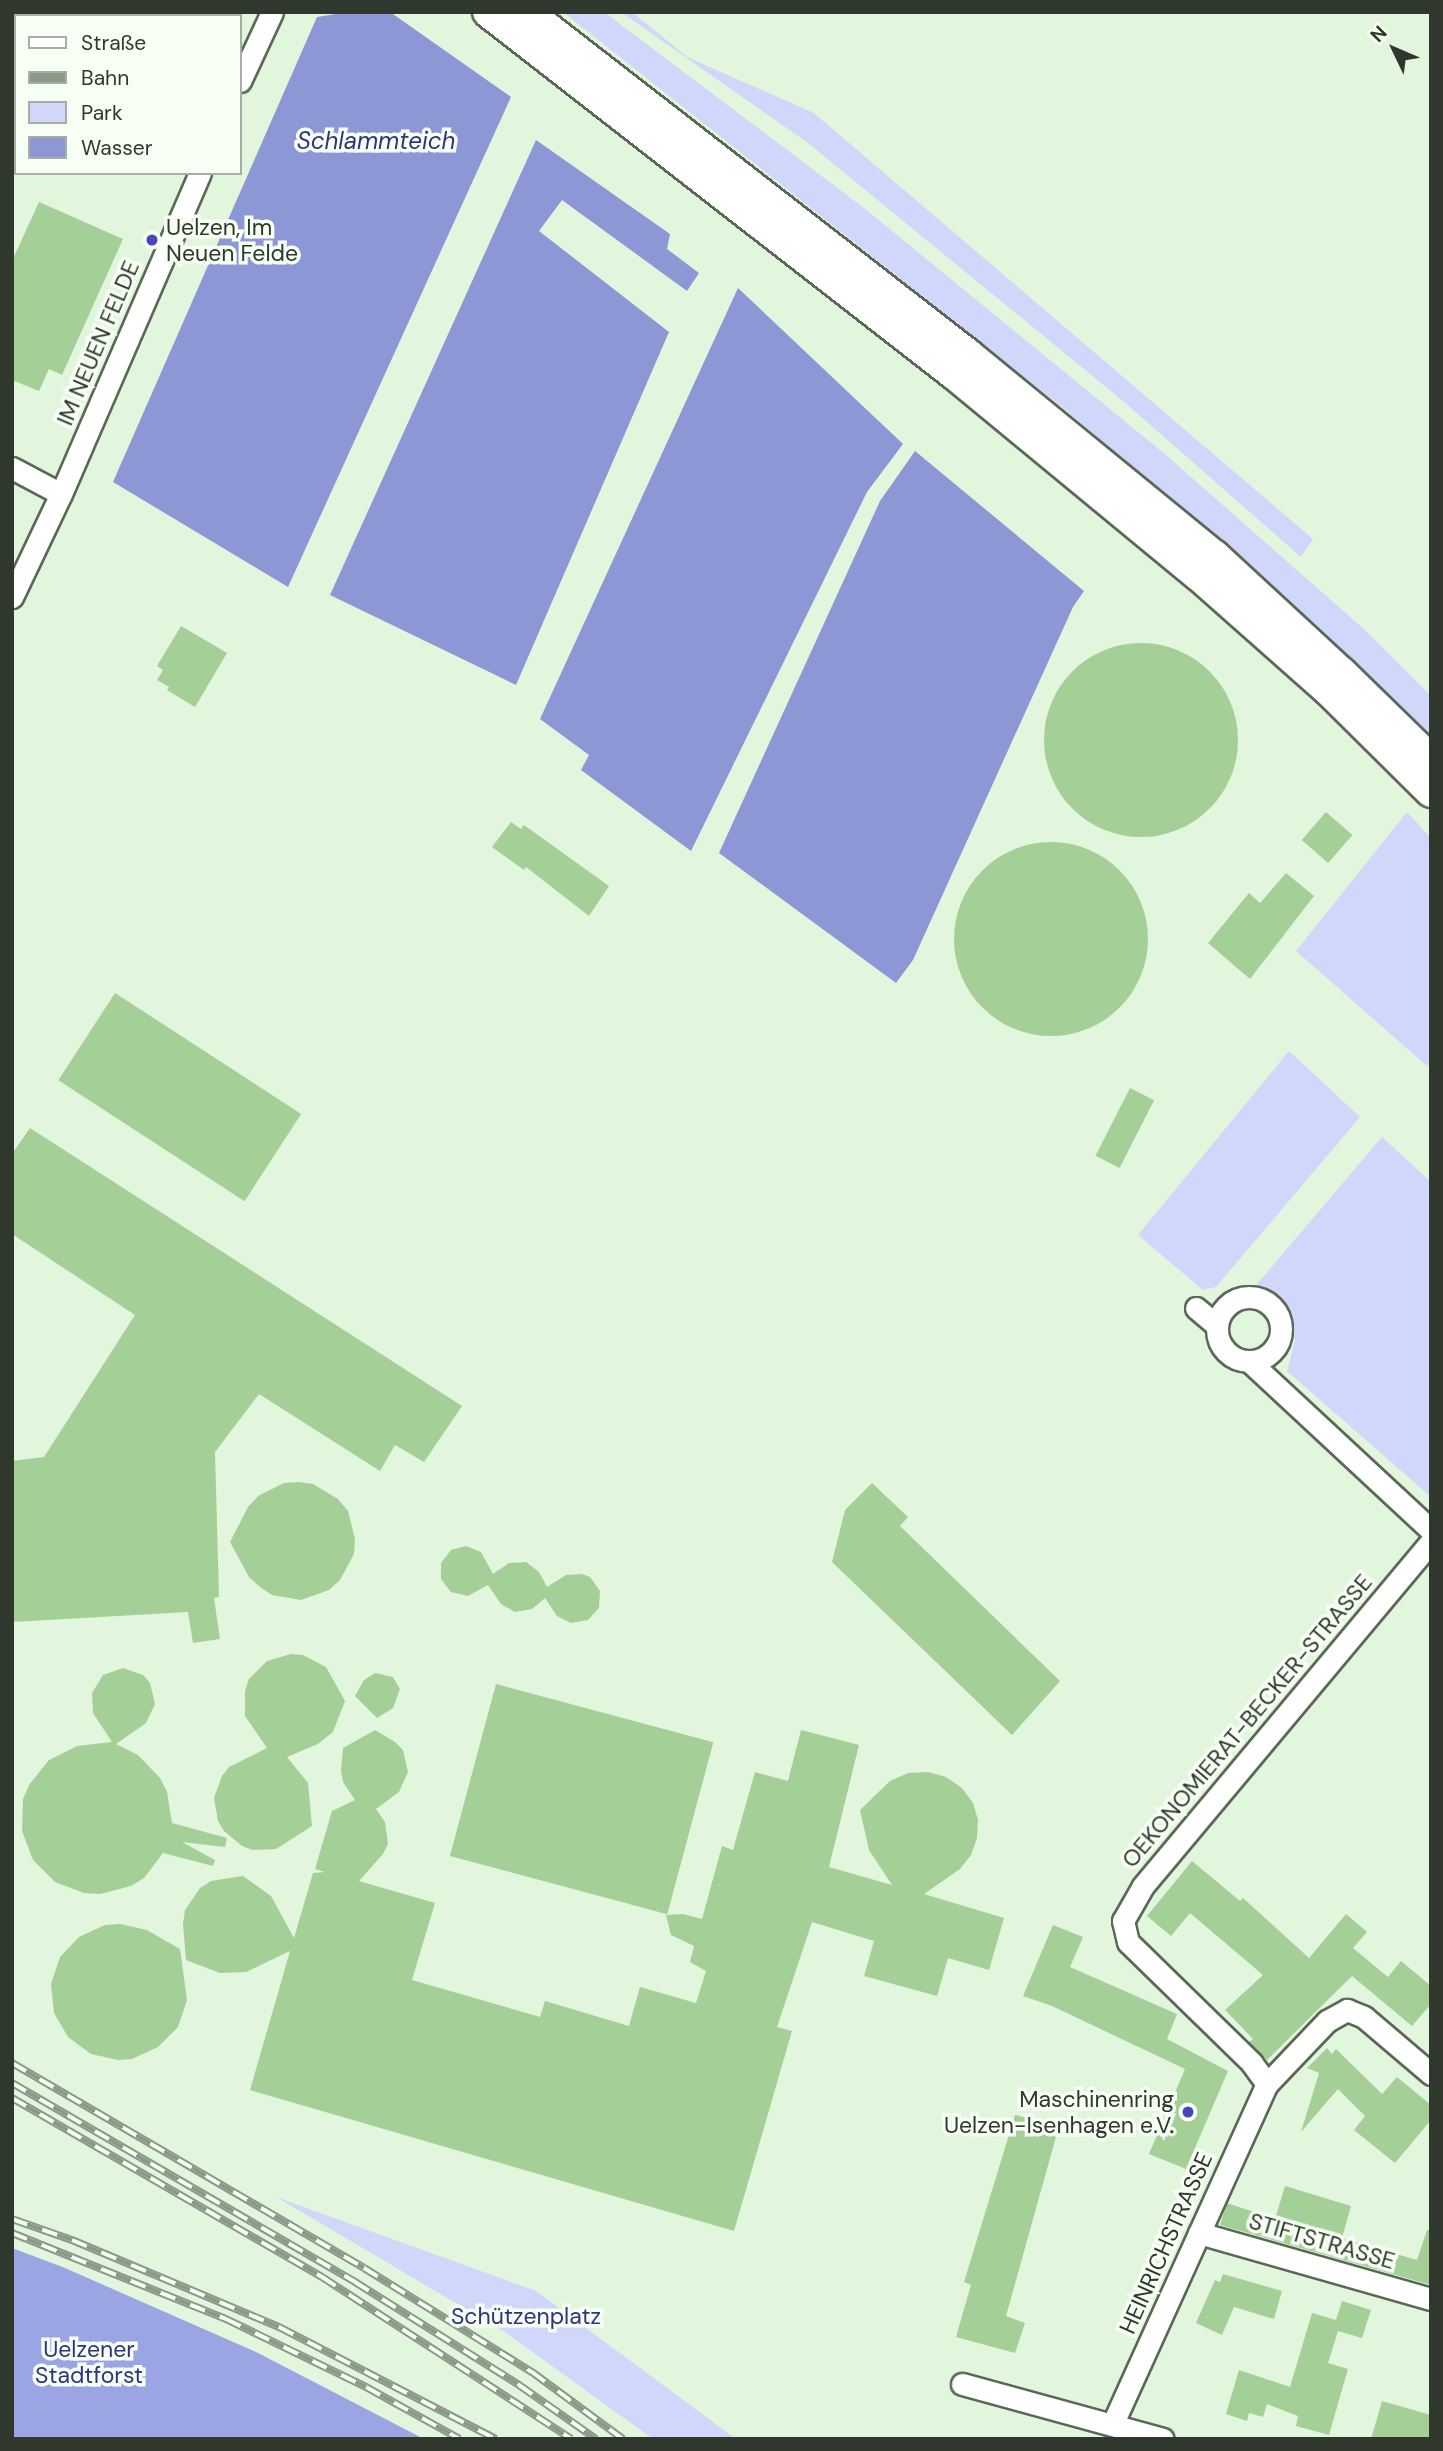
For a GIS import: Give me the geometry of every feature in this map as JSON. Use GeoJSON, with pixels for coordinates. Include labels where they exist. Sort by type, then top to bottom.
{"type":"FeatureCollection","features":[{"type":"Feature","properties":{"kind":"main road"},"geometry":{"type":"LineString","coordinates":[[488,12],[955,375],[1177,558],[1328,690],[1431,792]]}},
{"type":"Feature","properties":{"kind":"main road"},"geometry":{"type":"LineString","coordinates":[[527,12],[969,355],[1204,548],[1342,673],[1431,760]]}},
{"type":"Feature","properties":{"kind":"street"},"geometry":{"type":"LineString","coordinates":[[261,34],[265,12]]}},
{"type":"Feature","properties":{"kind":"street"},"geometry":{"type":"LineString","coordinates":[[242,77],[272,12]]}},
{"type":"Feature","properties":{"kind":"street"},"geometry":{"type":"LineString","coordinates":[[261,34],[282,12]]}},
{"type":"Feature","properties":{"kind":"street","name":"IM NEUEN FELDE"},"geometry":{"type":"LineString","coordinates":[[12,597],[61,494],[199,175]]}},
{"type":"Feature","properties":{"kind":"street"},"geometry":{"type":"LineString","coordinates":[[12,468],[61,494]]}},
{"type":"Feature","properties":{"kind":"street"},"geometry":{"type":"LineString","coordinates":[[1250,1362],[1268,1355],[1277,1345],[1281,1333],[1276,1312],[1261,1299],[1243,1297],[1226,1307],[1216,1325],[1219,1343],[1225,1352],[1233,1358],[1250,1362],[1431,1530]]}},
{"type":"Feature","properties":{"kind":"street"},"geometry":{"type":"LineString","coordinates":[[1195,1308],[1216,1325]]}},
{"type":"Feature","properties":{"kind":"street","name":"OEKONOMIERAT-BECKER-STRASSE"},"geometry":{"type":"LineString","coordinates":[[1267,2084],[1252,2063],[1128,1942],[1124,1921],[1143,1886],[1431,1542]]}},
{"type":"Feature","properties":{"kind":"street","name":"HEINRICHSTRASSE"},"geometry":{"type":"LineString","coordinates":[[1113,2423],[1267,2084],[1327,2021],[1347,2010],[1364,2017],[1431,2074]]}},
{"type":"Feature","properties":{"kind":"street","name":"STIFTSTRASSE"},"geometry":{"type":"LineString","coordinates":[[1199,2233],[1431,2299]]}},
{"type":"Feature","properties":{"kind":"street"},"geometry":{"type":"LineString","coordinates":[[962,2384],[1113,2423],[1163,2439]]}},
{"type":"Feature","properties":{"kind":"green space"},"geometry":{"type":"Polygon","coordinates":[[[563,12],[604,12],[864,208],[1166,455],[1365,630],[1431,696],[1431,742],[1312,623],[1066,410],[563,12]]]}},
{"type":"Feature","properties":{"kind":"green space"},"geometry":{"type":"Polygon","coordinates":[[[621,12],[632,12],[687,57],[814,113],[1313,539],[1301,557],[1123,401],[808,143],[621,12]]]}},
{"type":"Feature","properties":{"kind":"green space"},"geometry":{"type":"Polygon","coordinates":[[[1407,812],[1431,838],[1431,1062],[1427,1066],[1296,951],[1407,812]]]}},
{"type":"Feature","properties":{"kind":"green space"},"geometry":{"type":"Polygon","coordinates":[[[1289,1051],[1360,1117],[1216,1287],[1203,1290],[1138,1235],[1289,1051]]]}},
{"type":"Feature","properties":{"kind":"green space"},"geometry":{"type":"Polygon","coordinates":[[[1382,1137],[1431,1182],[1431,1497],[1287,1371],[1295,1340],[1287,1315],[1257,1284],[1382,1137]]]}},
{"type":"Feature","properties":{"kind":"green space","name":"Schützenplatz"},"geometry":{"type":"Polygon","coordinates":[[[276,2197],[536,2291],[736,2439],[653,2439],[505,2332],[276,2197]]]}},
{"type":"Feature","properties":{"kind":"green space","name":"Uelzener Stadtforst"},"geometry":{"type":"Polygon","coordinates":[[[12,2248],[65,2268],[258,2353],[424,2439],[12,2439],[12,2248]]]}},
{"type":"Feature","properties":{"kind":"water","name":"Schlammteich"},"geometry":{"type":"Polygon","coordinates":[[[349,12],[390,12],[511,97],[288,587],[113,482],[317,17],[349,12]]]}},
{"type":"Feature","properties":{"kind":"water","name":"Schlammteich"},"geometry":{"type":"Polygon","coordinates":[[[536,140],[670,234],[667,249],[699,273],[687,291],[562,200],[539,231],[669,332],[516,685],[330,595],[536,140]]]}},
{"type":"Feature","properties":{"kind":"water"},"geometry":{"type":"Polygon","coordinates":[[[738,288],[903,444],[867,492],[691,851],[581,770],[589,755],[540,719],[738,288]]]}},
{"type":"Feature","properties":{"kind":"water"},"geometry":{"type":"Polygon","coordinates":[[[915,451],[1084,591],[1073,607],[913,960],[896,983],[719,853],[880,501],[915,451]]]}},
{"type":"Feature","properties":{"kind":"building"},"geometry":{"type":"Polygon","coordinates":[[[39,202],[123,239],[62,375],[49,369],[39,391],[12,380],[12,261],[39,202]]]}},
{"type":"Feature","properties":{"kind":"building"},"geometry":{"type":"Polygon","coordinates":[[[181,626],[227,653],[195,707],[167,690],[169,687],[157,680],[163,670],[157,666],[181,626]]]}},
{"type":"Feature","properties":{"kind":"building"},"geometry":{"type":"Polygon","coordinates":[[[1141,643],[1178,650],[1210,671],[1231,703],[1238,740],[1231,777],[1210,809],[1178,830],[1141,837],[1104,830],[1072,809],[1051,777],[1044,740],[1051,703],[1072,671],[1104,650],[1141,643]]]}},
{"type":"Feature","properties":{"kind":"building"},"geometry":{"type":"Polygon","coordinates":[[[1326,812],[1352,835],[1328,863],[1302,840],[1326,812]]]}},
{"type":"Feature","properties":{"kind":"building"},"geometry":{"type":"Polygon","coordinates":[[[511,822],[521,829],[524,825],[609,886],[589,916],[526,867],[524,870],[492,847],[511,822]]]}},
{"type":"Feature","properties":{"kind":"building"},"geometry":{"type":"Polygon","coordinates":[[[1051,842],[1088,849],[1120,870],[1141,902],[1148,939],[1141,976],[1120,1008],[1088,1029],[1051,1036],[1014,1029],[982,1008],[961,976],[954,939],[961,902],[982,870],[1014,849],[1051,842]]]}},
{"type":"Feature","properties":{"kind":"building"},"geometry":{"type":"Polygon","coordinates":[[[1286,873],[1314,896],[1250,979],[1208,943],[1249,893],[1260,903],[1286,873]]]}},
{"type":"Feature","properties":{"kind":"building"},"geometry":{"type":"Polygon","coordinates":[[[115,993],[301,1114],[245,1201],[58,1080],[115,993]]]}},
{"type":"Feature","properties":{"kind":"building"},"geometry":{"type":"Polygon","coordinates":[[[1130,1088],[1154,1100],[1120,1168],[1095,1156],[1130,1088]]]}},
{"type":"Feature","properties":{"kind":"building"},"geometry":{"type":"Polygon","coordinates":[[[30,1128],[462,1406],[424,1462],[395,1445],[380,1471],[259,1394],[215,1452],[219,1597],[214,1598],[220,1639],[193,1643],[188,1612],[12,1622],[12,1461],[44,1457],[135,1315],[12,1234],[12,1154],[30,1128]]]}},
{"type":"Feature","properties":{"kind":"building"},"geometry":{"type":"Polygon","coordinates":[[[284,1483],[313,1484],[338,1499],[348,1511],[355,1539],[354,1554],[340,1580],[329,1590],[301,1600],[272,1595],[260,1587],[249,1577],[230,1542],[248,1507],[258,1496],[284,1483]]]}},
{"type":"Feature","properties":{"kind":"building"},"geometry":{"type":"Polygon","coordinates":[[[872,1483],[908,1517],[900,1526],[1060,1681],[1012,1735],[832,1562],[845,1510],[872,1483]]]}},
{"type":"Feature","properties":{"kind":"building"},"geometry":{"type":"Polygon","coordinates":[[[466,1546],[481,1552],[493,1574],[509,1563],[526,1562],[539,1572],[547,1587],[566,1575],[582,1574],[590,1577],[600,1591],[599,1608],[588,1620],[571,1623],[557,1616],[545,1598],[532,1609],[515,1612],[501,1604],[488,1585],[468,1596],[451,1592],[441,1579],[441,1563],[451,1550],[466,1546]]]}},
{"type":"Feature","properties":{"kind":"building"},"geometry":{"type":"Polygon","coordinates":[[[291,1654],[303,1655],[326,1667],[345,1701],[333,1732],[318,1744],[287,1757],[308,1783],[312,1826],[276,1849],[253,1850],[242,1846],[224,1831],[218,1821],[214,1798],[222,1776],[229,1767],[267,1748],[245,1716],[245,1691],[249,1679],[267,1661],[291,1654]]]}},
{"type":"Feature","properties":{"kind":"building"},"geometry":{"type":"Polygon","coordinates":[[[123,1668],[143,1675],[150,1683],[155,1704],[146,1723],[116,1744],[138,1755],[160,1778],[167,1792],[172,1823],[227,1838],[225,1847],[182,1842],[215,1860],[213,1866],[163,1853],[144,1878],[131,1886],[100,1894],[84,1893],[55,1882],[33,1860],[22,1831],[23,1799],[29,1785],[49,1760],[77,1746],[112,1742],[93,1713],[92,1693],[103,1675],[123,1668]]]}},
{"type":"Feature","properties":{"kind":"building"},"geometry":{"type":"Polygon","coordinates":[[[375,1673],[393,1677],[400,1689],[393,1708],[377,1718],[355,1696],[364,1680],[375,1673]]]}},
{"type":"Feature","properties":{"kind":"building"},"geometry":{"type":"Polygon","coordinates":[[[496,1684],[713,1742],[667,1914],[450,1856],[496,1684]]]}},
{"type":"Feature","properties":{"kind":"building"},"geometry":{"type":"Polygon","coordinates":[[[375,1730],[403,1750],[408,1772],[399,1792],[376,1809],[385,1822],[388,1844],[383,1854],[359,1881],[435,1903],[412,1980],[540,2017],[545,2001],[629,2026],[640,1987],[696,2003],[706,1971],[690,1962],[694,1946],[671,1935],[666,1915],[683,1914],[702,1919],[722,1846],[733,1850],[755,1772],[788,1781],[801,1730],[859,1745],[829,1867],[892,1885],[869,1850],[860,1810],[890,1781],[908,1773],[928,1772],[946,1777],[962,1788],[973,1803],[978,1820],[977,1838],[971,1855],[960,1869],[924,1894],[1004,1918],[989,1970],[948,1958],[937,1996],[864,1976],[874,1941],[812,1922],[777,2027],[792,2031],[734,2231],[250,2090],[290,1951],[246,1972],[220,1973],[186,1960],[183,1924],[185,1910],[200,1888],[211,1881],[243,1876],[271,1896],[294,1938],[313,1873],[325,1872],[315,1869],[332,1811],[355,1800],[343,1782],[343,1748],[375,1730]]]}},
{"type":"Feature","properties":{"kind":"building"},"geometry":{"type":"Polygon","coordinates":[[[1192,1861],[1240,1901],[1243,1898],[1309,1958],[1346,1914],[1367,1932],[1353,1948],[1388,1977],[1401,1961],[1431,1986],[1431,2004],[1412,2026],[1352,1976],[1267,2060],[1249,2042],[1253,2039],[1225,2010],[1263,1975],[1190,1913],[1171,1936],[1147,1916],[1192,1861]]]}},
{"type":"Feature","properties":{"kind":"building"},"geometry":{"type":"Polygon","coordinates":[[[120,1924],[147,1930],[180,1949],[187,2000],[178,2027],[158,2047],[132,2059],[118,2060],[91,2054],[68,2037],[54,2013],[51,1984],[60,1957],[79,1937],[105,1925],[120,1924]]]}},
{"type":"Feature","properties":{"kind":"building"},"geometry":{"type":"Polygon","coordinates":[[[1053,1925],[1083,1937],[1070,1967],[1177,2014],[1167,2039],[1228,2071],[1186,2169],[1149,2154],[1185,2069],[1052,2006],[1023,1996],[1053,1925]]]}},
{"type":"Feature","properties":{"kind":"building"},"geometry":{"type":"Polygon","coordinates":[[[1327,2048],[1332,2054],[1336,2049],[1382,2094],[1397,2077],[1431,2105],[1431,2120],[1395,2163],[1354,2130],[1365,2116],[1338,2089],[1301,2132],[1319,2073],[1307,2068],[1327,2048]]]}},
{"type":"Feature","properties":{"kind":"building"},"geometry":{"type":"Polygon","coordinates":[[[1015,2115],[1059,2126],[1006,2316],[1025,2323],[1015,2353],[956,2337],[971,2285],[964,2282],[1015,2115]]]}},
{"type":"Feature","properties":{"kind":"building"},"geometry":{"type":"Polygon","coordinates":[[[1285,2186],[1351,2206],[1342,2238],[1417,2260],[1427,2230],[1431,2230],[1431,2285],[1220,2225],[1227,2203],[1275,2219],[1285,2186]]]}},
{"type":"Feature","properties":{"kind":"building"},"geometry":{"type":"Polygon","coordinates":[[[1223,2274],[1282,2291],[1274,2319],[1234,2307],[1222,2335],[1196,2323],[1215,2280],[1220,2282],[1223,2274]]]}},
{"type":"Feature","properties":{"kind":"building"},"geometry":{"type":"Polygon","coordinates":[[[1342,2301],[1371,2310],[1362,2338],[1338,2331],[1328,2363],[1348,2369],[1329,2435],[1296,2426],[1298,2416],[1267,2404],[1263,2417],[1249,2413],[1247,2421],[1226,2414],[1239,2370],[1290,2387],[1312,2313],[1336,2320],[1342,2301]]]}},
{"type":"Feature","properties":{"kind":"building"},"geometry":{"type":"Polygon","coordinates":[[[1382,2401],[1431,2415],[1431,2439],[1371,2439],[1382,2401]]]}},
{"type":"Feature","properties":{"kind":"railway"},"geometry":{"type":"LineString","coordinates":[[12,2063],[364,2268],[532,2372],[623,2439]]}},
{"type":"Feature","properties":{"kind":"railway"},"geometry":{"type":"LineString","coordinates":[[12,2083],[355,2282],[519,2385],[596,2439]]}},
{"type":"Feature","properties":{"kind":"railway"},"geometry":{"type":"LineString","coordinates":[[12,2098],[322,2277],[571,2439]]}},
{"type":"Feature","properties":{"kind":"railway"},"geometry":{"type":"LineString","coordinates":[[12,2219],[72,2240],[279,2327],[496,2439]]}},
{"type":"Feature","properties":{"kind":"railway"},"geometry":{"type":"LineString","coordinates":[[12,2233],[226,2319],[366,2387],[460,2439]]}},
{"type":"Feature","properties":{"kind":"place","name":"Uelzen, Im Neuen Felde"},"geometry":{"type":"Point","coordinates":[152,240]}},
{"type":"Feature","properties":{"kind":"place","name":"Maschinenring Uelzen-Isenhagen e.V."},"geometry":{"type":"Point","coordinates":[1188,2112]}}]}
